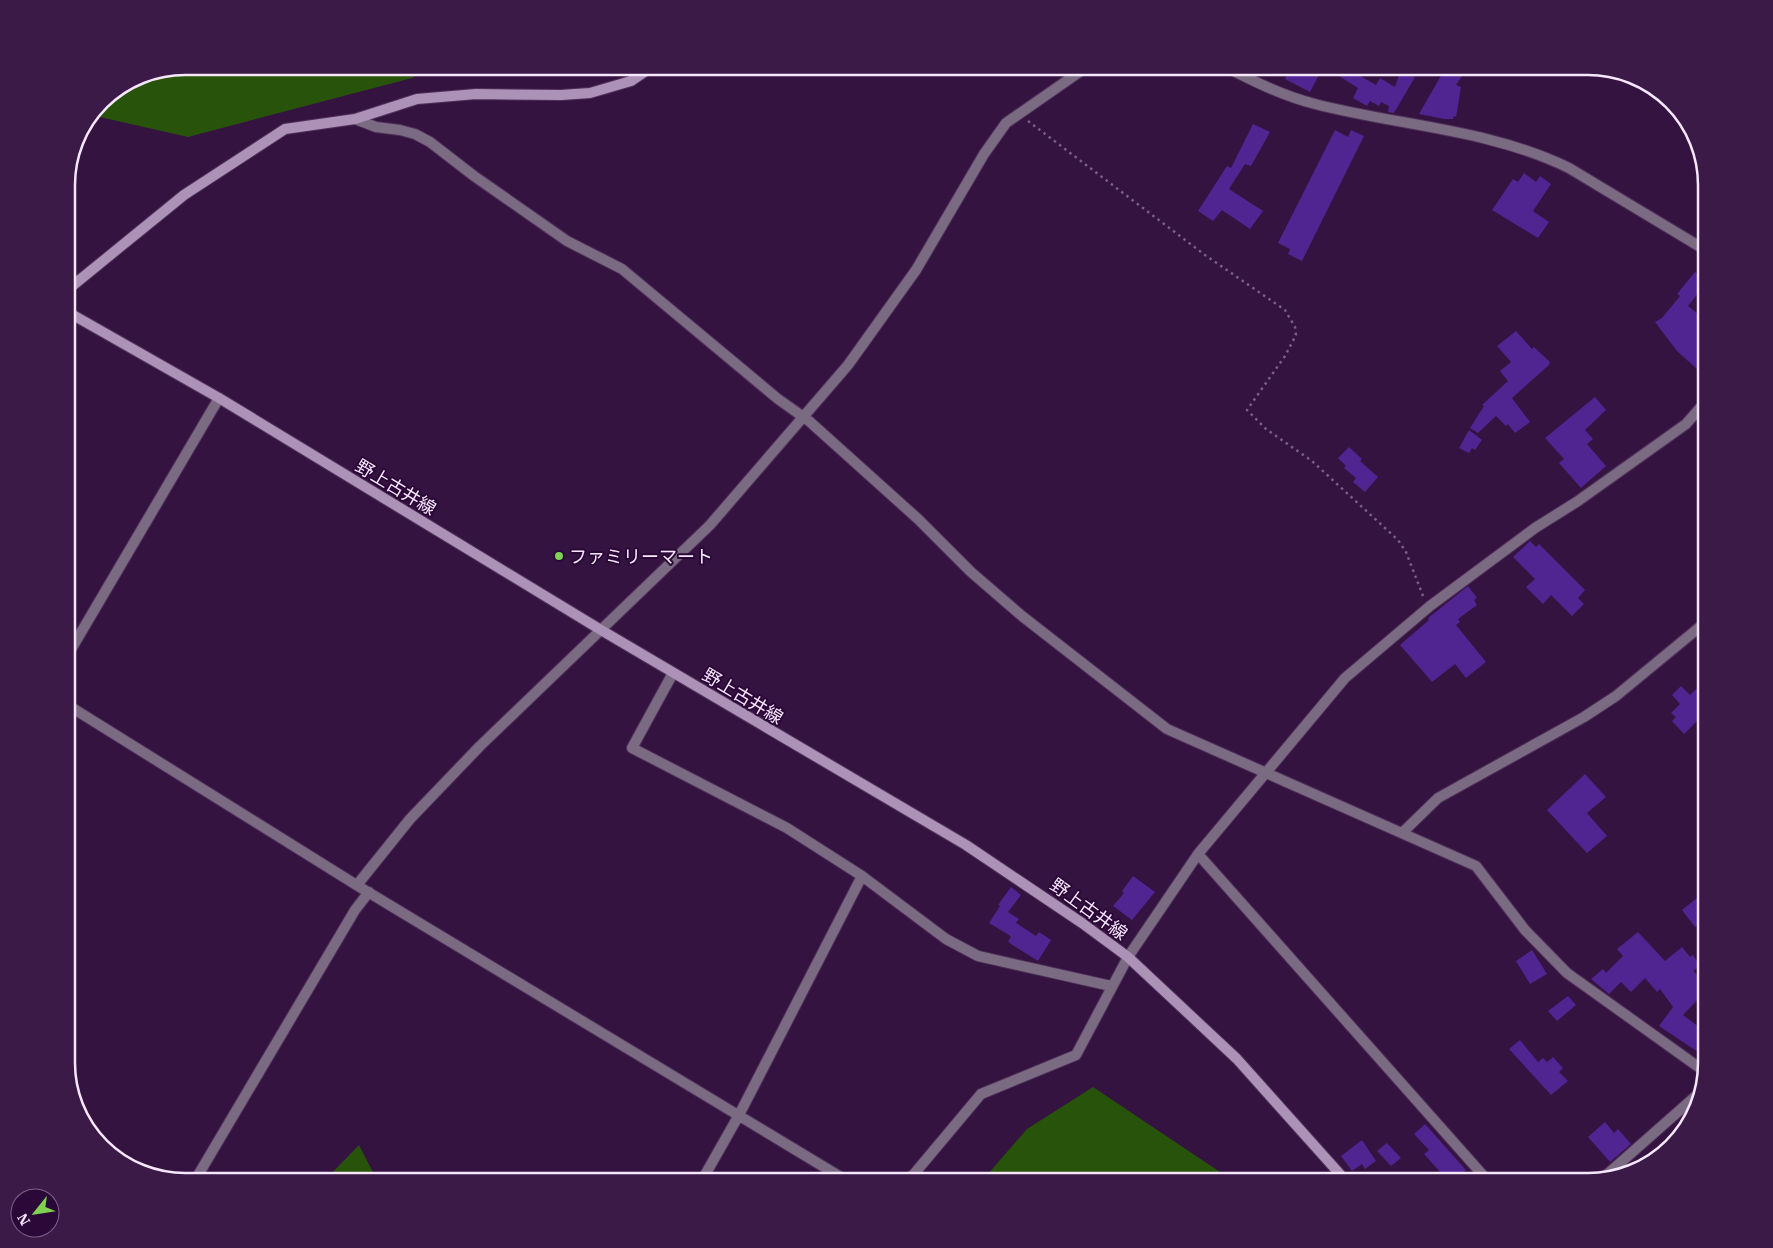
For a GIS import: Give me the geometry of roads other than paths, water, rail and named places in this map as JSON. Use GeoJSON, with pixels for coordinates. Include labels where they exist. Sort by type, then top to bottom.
{"type":"FeatureCollection","features":[{"type":"Feature","properties":{"kind":"main road"},"geometry":{"type":"LineString","coordinates":[[75,284],[184,195],[285,129],[355,118],[417,99],[476,94],[561,95],[590,93],[631,81],[640,75]]}},
{"type":"Feature","properties":{"kind":"main road","name":"野上古井線"},"geometry":{"type":"LineString","coordinates":[[75,316],[219,398],[601,630],[966,845],[1082,922],[1128,957],[1237,1059],[1339,1173]]}},
{"type":"Feature","properties":{"kind":"street"},"geometry":{"type":"LineString","coordinates":[[357,885],[410,819],[448,779],[710,525],[802,416],[848,365],[916,270],[984,154],[1006,123],[1075,75]]}},
{"type":"Feature","properties":{"kind":"street"},"geometry":{"type":"LineString","coordinates":[[1242,75],[1272,90],[1313,104],[1471,134],[1548,157],[1570,168],[1698,246]]}},
{"type":"Feature","properties":{"kind":"street"},"geometry":{"type":"LineString","coordinates":[[355,118],[376,127],[407,132],[430,142],[474,176],[567,240],[622,269],[778,399],[802,416],[918,519],[971,572],[1167,730],[1476,866],[1525,930],[1567,973],[1698,1067]]}},
{"type":"Feature","properties":{"kind":"street"},"geometry":{"type":"LineString","coordinates":[[75,643],[219,398]]}},
{"type":"Feature","properties":{"kind":"street"},"geometry":{"type":"LineString","coordinates":[[915,1173],[981,1094],[1076,1055],[1128,957],[1198,854],[1345,678],[1430,606],[1535,528],[1578,501],[1686,424],[1698,410]]}},
{"type":"Feature","properties":{"kind":"street"},"geometry":{"type":"LineString","coordinates":[[1402,833],[1438,798],[1584,717],[1616,696],[1698,628]]}},
{"type":"Feature","properties":{"kind":"street"},"geometry":{"type":"LineString","coordinates":[[673,673],[632,748],[788,828],[862,876],[946,940],[978,956],[1112,986]]}},
{"type":"Feature","properties":{"kind":"street"},"geometry":{"type":"LineString","coordinates":[[75,710],[357,885],[834,1173]]}},
{"type":"Feature","properties":{"kind":"street"},"geometry":{"type":"LineString","coordinates":[[1198,854],[1481,1173]]}},
{"type":"Feature","properties":{"kind":"street"},"geometry":{"type":"LineString","coordinates":[[706,1173],[739,1115],[862,876]]}},
{"type":"Feature","properties":{"kind":"street"},"geometry":{"type":"LineString","coordinates":[[199,1173],[355,910],[369,892]]}},
{"type":"Feature","properties":{"kind":"street"},"geometry":{"type":"LineString","coordinates":[[1612,1170],[1691,1100]]}},
{"type":"Feature","properties":{"kind":"place","name":"ファミリーマート"},"geometry":{"type":"Point","coordinates":[559,556]}}]}
